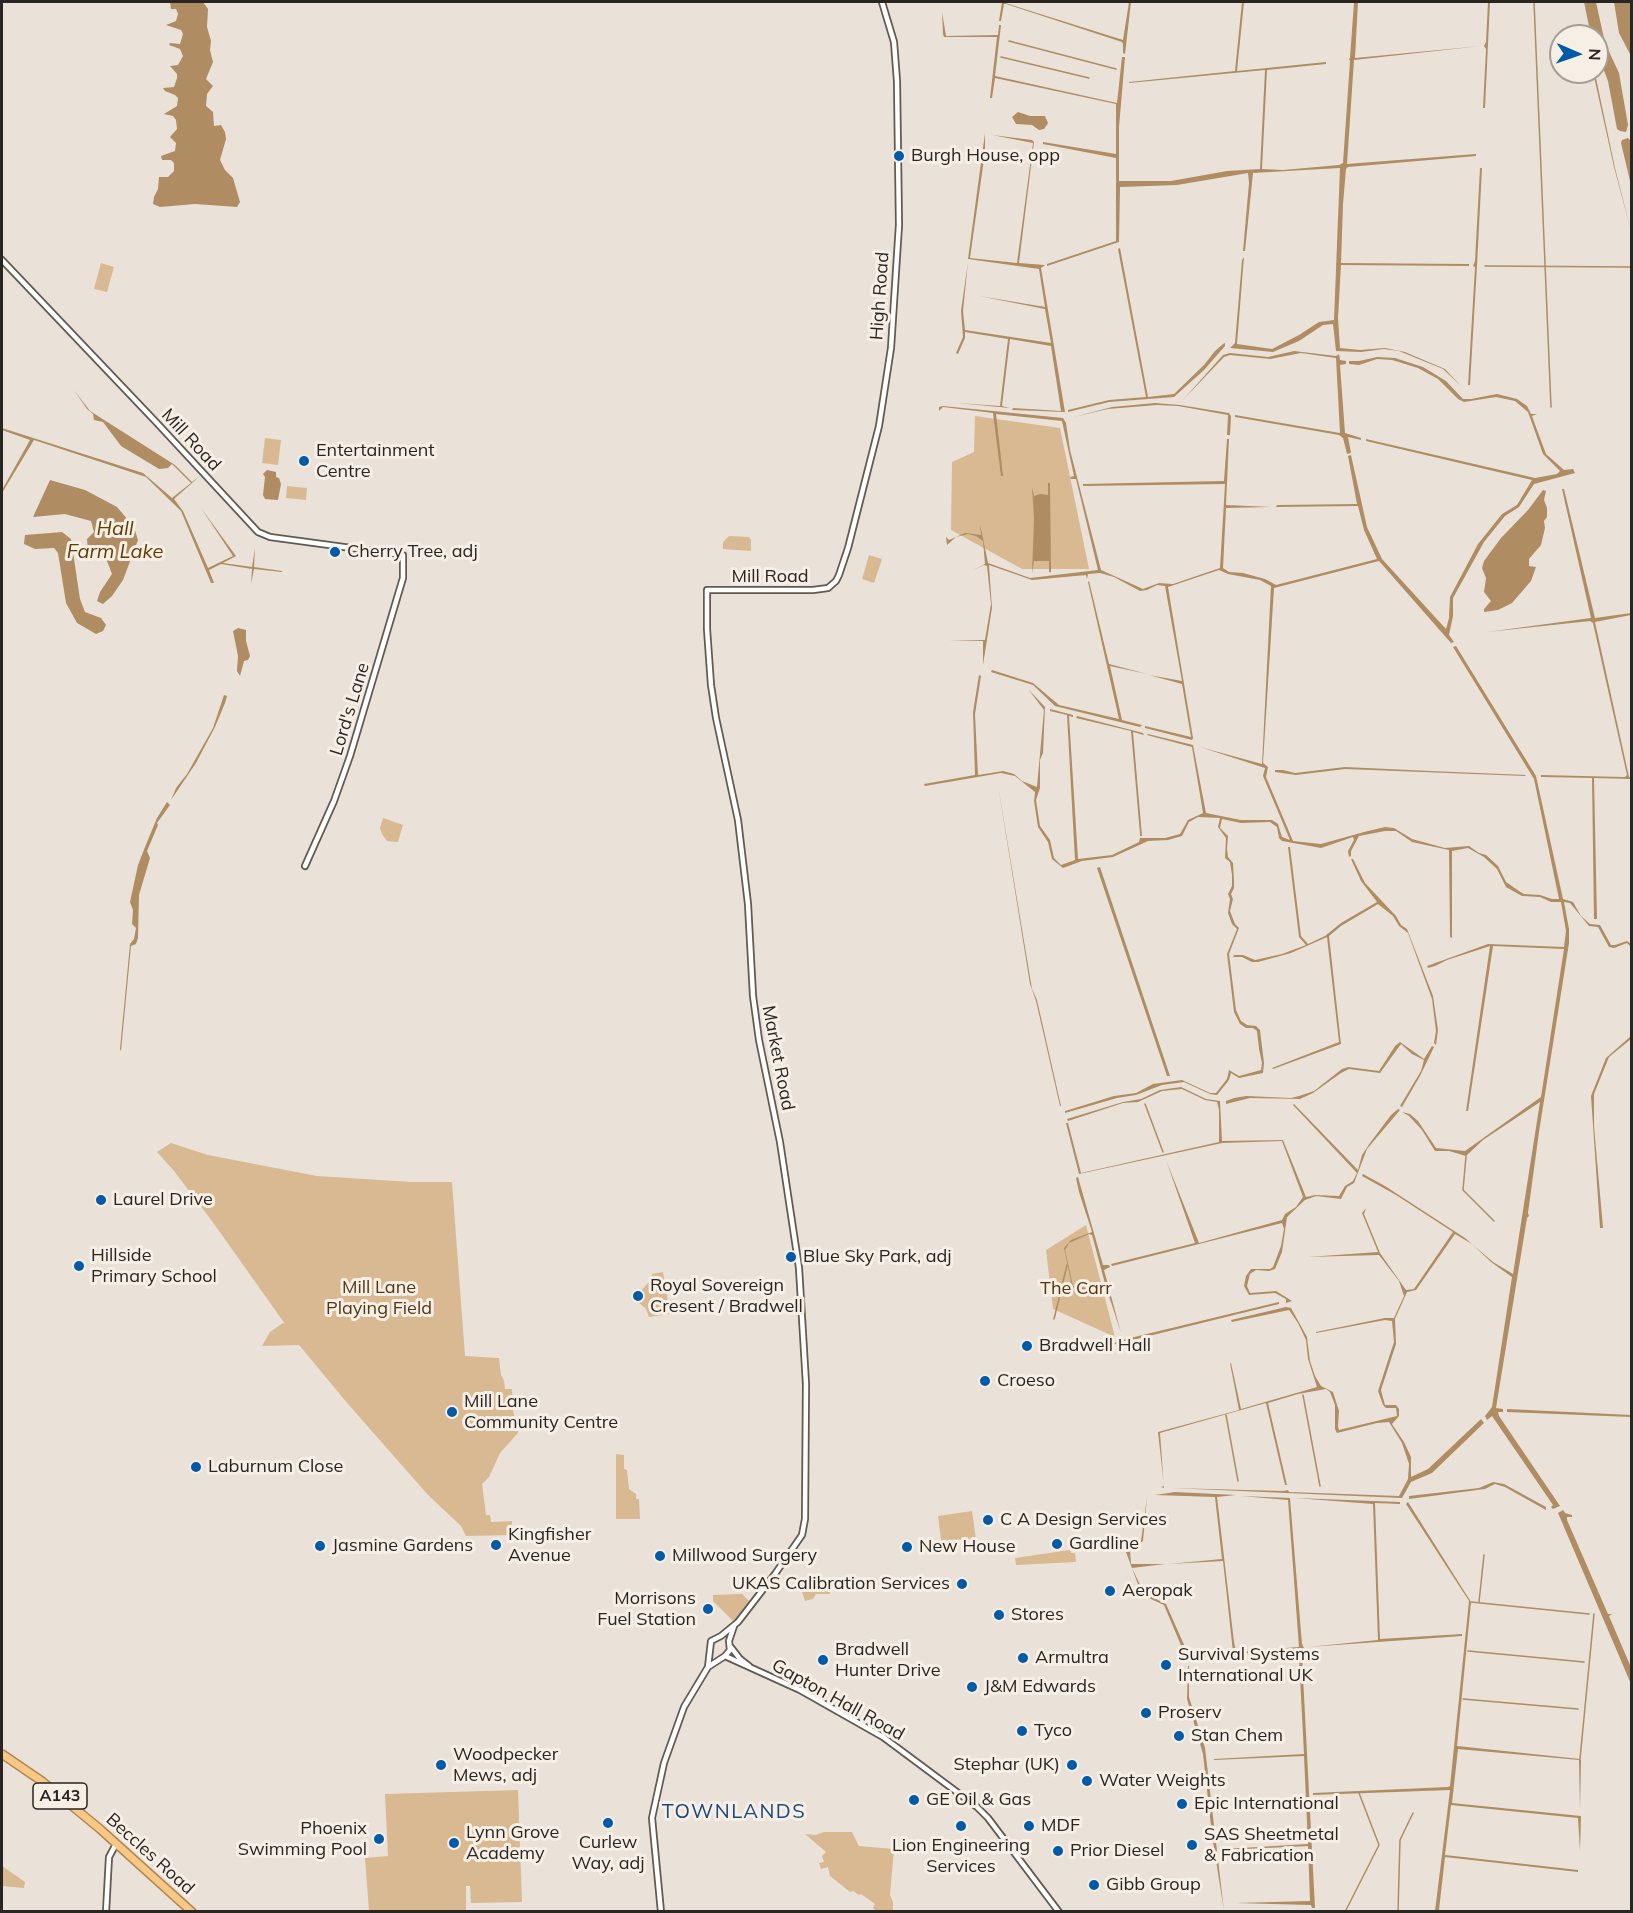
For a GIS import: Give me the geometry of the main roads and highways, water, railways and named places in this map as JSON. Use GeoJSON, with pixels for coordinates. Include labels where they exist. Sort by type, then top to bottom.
{"type":"FeatureCollection","features":[{"type":"Feature","properties":{"kind":"highway","name":"Beccles Road"},"geometry":{"type":"LineString","coordinates":[[2,1754],[43,1782],[192,1911]]}},
{"type":"Feature","properties":{"kind":"water"},"geometry":{"type":"Polygon","coordinates":[[[170,2],[203,2],[208,9],[207,27],[213,62],[206,79],[213,86],[207,94],[206,106],[213,112],[214,126],[221,125],[225,132],[226,139],[220,160],[225,170],[233,178],[240,202],[237,207],[195,204],[160,207],[153,204],[159,177],[168,177],[174,171],[174,163],[171,160],[162,160],[161,156],[175,151],[176,143],[170,137],[177,129],[176,120],[173,116],[164,114],[177,106],[178,98],[163,88],[174,87],[177,74],[170,66],[178,65],[183,56],[180,49],[169,45],[170,43],[180,44],[183,34],[181,30],[166,25],[176,21],[178,14],[176,9],[171,9],[170,2]]]}},
{"type":"Feature","properties":{"kind":"water"},"geometry":{"type":"Polygon","coordinates":[[[1002,2],[1123,40],[1129,2],[1131,2],[1125,54],[1122,42],[1006,4],[1004,4],[1001,21],[999,21],[1002,2]]]}},
{"type":"Feature","properties":{"kind":"water"},"geometry":{"type":"Polygon","coordinates":[[[1242,2],[1244,2],[1237,71],[1326,62],[1326,64],[1267,70],[1262,169],[1283,170],[1343,163],[1354,2],[1358,2],[1355,58],[1481,46],[1354,60],[1347,164],[1476,154],[1476,156],[1348,167],[1343,204],[1341,263],[1469,264],[1469,266],[1341,265],[1338,318],[1340,348],[1360,350],[1385,348],[1405,352],[1445,369],[1461,386],[1443,369],[1399,351],[1384,349],[1361,352],[1336,351],[1333,324],[1323,325],[1299,341],[1273,352],[1230,348],[1235,343],[1244,257],[1237,344],[1272,349],[1319,322],[1334,320],[1340,168],[1253,173],[1245,251],[1243,251],[1248,173],[1177,185],[1120,187],[1119,242],[1047,266],[1047,264],[1116,241],[1116,158],[1043,144],[1043,142],[1116,154],[1116,104],[995,78],[992,98],[990,98],[997,37],[944,37],[943,34],[942,12],[946,36],[998,35],[999,25],[1001,25],[995,76],[1117,103],[1122,57],[1125,57],[1119,127],[1119,181],[1171,181],[1227,171],[1260,169],[1265,70],[1129,83],[1235,71],[1242,2]]]}},
{"type":"Feature","properties":{"kind":"water"},"geometry":{"type":"Polygon","coordinates":[[[1488,2],[1490,2],[1485,108],[1483,108],[1486,49],[1484,46],[1488,2]]]}},
{"type":"Feature","properties":{"kind":"water"},"geometry":{"type":"Polygon","coordinates":[[[1584,2],[1596,2],[1601,24],[1589,24],[1584,2]]]}},
{"type":"Feature","properties":{"kind":"water"},"geometry":{"type":"Polygon","coordinates":[[[1614,2],[1631,2],[1631,56],[1619,33],[1614,2]]]}},
{"type":"Feature","properties":{"kind":"water"},"geometry":{"type":"Polygon","coordinates":[[[1609,52],[1619,73],[1628,125],[1626,132],[1617,129],[1609,84],[1609,52]]]}},
{"type":"Feature","properties":{"kind":"water"},"geometry":{"type":"Polygon","coordinates":[[[1596,84],[1631,231],[1614,167],[1596,84]]]}},
{"type":"Feature","properties":{"kind":"water"},"geometry":{"type":"Polygon","coordinates":[[[1018,112],[1030,116],[1045,116],[1048,123],[1044,129],[1039,130],[1032,125],[1016,124],[1012,117],[1018,112]]]}},
{"type":"Feature","properties":{"kind":"water"},"geometry":{"type":"Polygon","coordinates":[[[985,133],[985,152],[970,258],[1017,263],[1033,143],[992,135],[1032,140],[1034,142],[1019,263],[1045,265],[1041,268],[1065,412],[1012,410],[1013,408],[1061,411],[1051,346],[1010,339],[1002,406],[1010,408],[957,403],[1000,406],[1008,339],[965,332],[965,338],[958,354],[956,353],[963,337],[961,311],[968,262],[963,311],[965,330],[1051,343],[1045,309],[979,296],[1045,307],[1039,269],[968,259],[985,133]]]}},
{"type":"Feature","properties":{"kind":"water"},"geometry":{"type":"Polygon","coordinates":[[[1628,138],[1631,141],[1631,185],[1621,143],[1622,140],[1628,138]]]}},
{"type":"Feature","properties":{"kind":"water"},"geometry":{"type":"Polygon","coordinates":[[[1480,168],[1482,168],[1477,266],[1470,385],[1468,385],[1475,267],[1473,266],[1480,168]]]}},
{"type":"Feature","properties":{"kind":"water"},"geometry":{"type":"Polygon","coordinates":[[[1120,248],[1148,397],[1174,394],[1215,351],[1225,343],[1225,346],[1204,370],[1174,397],[1109,402],[1068,412],[1068,410],[1109,400],[1146,397],[1118,249],[1120,248]]]}},
{"type":"Feature","properties":{"kind":"water"},"geometry":{"type":"Polygon","coordinates":[[[1294,351],[1336,356],[1339,354],[1340,360],[1346,361],[1346,364],[1340,365],[1345,433],[1361,438],[1361,440],[1348,437],[1351,453],[1347,454],[1343,438],[1339,435],[1235,417],[1235,415],[1340,433],[1336,358],[1301,353],[1270,359],[1230,355],[1224,357],[1182,401],[1223,355],[1230,353],[1268,357],[1294,351]]]}},
{"type":"Feature","properties":{"kind":"water"},"geometry":{"type":"Polygon","coordinates":[[[1377,357],[1395,358],[1423,367],[1446,381],[1463,399],[1497,394],[1517,399],[1527,406],[1531,414],[1537,414],[1532,416],[1546,454],[1564,470],[1573,469],[1575,473],[1534,484],[1519,507],[1505,516],[1484,542],[1453,598],[1453,616],[1449,635],[1454,642],[1451,643],[1379,561],[1274,588],[1263,763],[1268,767],[1266,777],[1293,841],[1321,844],[1385,827],[1394,828],[1412,839],[1445,848],[1469,846],[1486,855],[1498,866],[1506,882],[1524,894],[1559,899],[1534,779],[1453,647],[1456,646],[1536,776],[1563,899],[1573,902],[1581,916],[1590,924],[1600,925],[1611,945],[1627,941],[1631,944],[1631,947],[1627,943],[1614,948],[1609,947],[1598,927],[1589,926],[1570,903],[1564,902],[1569,943],[1539,1132],[1529,1216],[1496,1408],[1503,1409],[1503,1412],[1498,1412],[1499,1416],[1560,1506],[1553,1509],[1551,1507],[1553,1505],[1492,1416],[1487,1420],[1485,1416],[1492,1407],[1512,1277],[1491,1262],[1472,1244],[1493,1262],[1513,1274],[1540,1102],[1483,1140],[1466,1156],[1449,1151],[1435,1151],[1422,1130],[1402,1112],[1410,1114],[1418,1121],[1436,1148],[1465,1151],[1541,1097],[1564,949],[1493,946],[1468,1111],[1466,1111],[1490,946],[1435,966],[1428,968],[1427,966],[1488,944],[1564,947],[1566,931],[1561,902],[1522,896],[1506,887],[1497,869],[1484,857],[1468,848],[1452,851],[1452,938],[1450,937],[1449,850],[1412,842],[1396,831],[1385,831],[1359,836],[1349,857],[1348,851],[1354,840],[1353,837],[1321,848],[1282,841],[1279,838],[1277,827],[1270,822],[1241,823],[1222,819],[1220,828],[1228,836],[1228,857],[1233,863],[1234,888],[1231,894],[1233,899],[1230,911],[1239,928],[1229,954],[1236,1010],[1241,1021],[1247,1025],[1256,1026],[1260,1030],[1263,1073],[1239,1078],[1231,1073],[1229,1080],[1217,1095],[1210,1094],[1184,1082],[1162,1085],[1136,1095],[1065,1113],[1065,1111],[1114,1096],[1136,1093],[1153,1084],[1182,1080],[1210,1093],[1216,1093],[1227,1079],[1229,1070],[1239,1076],[1261,1070],[1257,1031],[1240,1024],[1234,1012],[1227,954],[1237,929],[1232,924],[1228,913],[1230,899],[1228,894],[1232,886],[1232,875],[1230,862],[1225,858],[1226,838],[1218,827],[1220,818],[1198,817],[1189,822],[1182,836],[1168,840],[1148,841],[1113,857],[1082,861],[1063,868],[1052,859],[1048,842],[1038,827],[1035,792],[1015,776],[1001,773],[925,786],[924,784],[975,775],[973,712],[979,675],[981,676],[975,714],[978,775],[1003,771],[1014,774],[1022,781],[1037,787],[1044,710],[1028,689],[1045,707],[1040,788],[1036,800],[1040,826],[1050,840],[1054,858],[1061,865],[1075,860],[1067,715],[1050,711],[1050,709],[1073,715],[1073,717],[1069,716],[1078,859],[1112,855],[1139,842],[1140,838],[1165,838],[1180,834],[1188,820],[1203,813],[1192,747],[1148,734],[1193,745],[1206,813],[1241,820],[1272,820],[1278,824],[1282,837],[1290,840],[1263,776],[1265,768],[1200,747],[1262,764],[1271,586],[1260,580],[1219,570],[1168,587],[1192,740],[1145,728],[1145,726],[1191,737],[1182,684],[1149,675],[1182,681],[1165,586],[1157,585],[1140,591],[1114,577],[1100,573],[1088,574],[1087,579],[1086,575],[1032,580],[989,565],[992,608],[983,665],[983,641],[949,640],[985,640],[991,604],[987,566],[984,565],[971,571],[985,564],[983,541],[968,534],[956,537],[947,545],[946,537],[949,540],[965,533],[981,535],[980,524],[988,563],[1030,578],[1098,570],[1076,479],[1070,477],[1074,476],[1062,421],[996,414],[1003,476],[1001,476],[993,413],[943,407],[939,411],[939,407],[943,406],[1063,418],[1101,570],[1143,589],[1159,583],[1173,584],[1220,568],[1225,484],[1083,486],[1083,484],[1224,481],[1227,439],[1229,439],[1226,505],[1271,507],[1226,508],[1223,568],[1229,572],[1265,579],[1276,585],[1377,559],[1364,530],[1358,506],[1276,507],[1277,505],[1357,504],[1348,456],[1351,455],[1367,527],[1382,559],[1446,629],[1450,597],[1478,544],[1502,514],[1517,505],[1532,480],[1366,441],[1366,439],[1535,478],[1557,474],[1560,471],[1543,454],[1528,412],[1515,401],[1496,397],[1464,402],[1438,379],[1418,368],[1392,360],[1377,359],[1359,365],[1349,364],[1349,361],[1377,357]]]}},
{"type":"Feature","properties":{"kind":"water"},"geometry":{"type":"Polygon","coordinates":[[[74,390],[90,411],[175,465],[192,482],[200,476],[174,499],[183,511],[208,568],[233,556],[201,508],[236,556],[223,563],[252,567],[255,548],[254,567],[282,572],[254,569],[251,584],[252,569],[221,564],[209,570],[214,583],[211,583],[181,511],[146,477],[34,440],[2,493],[30,440],[2,430],[2,428],[143,473],[172,498],[191,483],[172,464],[168,468],[159,469],[121,446],[103,422],[94,420],[93,414],[87,409],[74,390]]]}},
{"type":"Feature","properties":{"kind":"water"},"geometry":{"type":"Polygon","coordinates":[[[1155,403],[1180,405],[1229,413],[1231,416],[1230,435],[1227,435],[1228,415],[1178,406],[1157,405],[1108,409],[1074,417],[1112,407],[1155,403]]]}},
{"type":"Feature","properties":{"kind":"water"},"geometry":{"type":"Polygon","coordinates":[[[267,470],[276,472],[276,477],[279,478],[281,484],[278,500],[265,499],[263,495],[265,477],[263,474],[267,470]]]}},
{"type":"Feature","properties":{"kind":"water","name":"Hall Farm Lake"},"geometry":{"type":"Polygon","coordinates":[[[50,480],[85,490],[117,507],[134,527],[138,540],[123,580],[103,604],[97,601],[112,574],[107,561],[88,552],[87,539],[94,532],[91,521],[65,514],[33,517],[50,480]]]}},
{"type":"Feature","properties":{"kind":"water"},"geometry":{"type":"Polygon","coordinates":[[[1048,483],[1050,483],[1051,572],[1049,572],[1049,561],[1034,561],[1032,574],[1034,518],[1032,487],[1034,496],[1048,495],[1048,483]]]}},
{"type":"Feature","properties":{"kind":"water"},"geometry":{"type":"Polygon","coordinates":[[[1562,489],[1564,489],[1595,618],[1631,613],[1631,615],[1595,622],[1629,777],[1632,777],[1631,779],[1594,778],[1597,919],[1594,919],[1592,778],[1541,777],[1541,775],[1625,777],[1627,775],[1593,623],[1590,621],[1487,632],[1591,618],[1562,489]]]}},
{"type":"Feature","properties":{"kind":"water"},"geometry":{"type":"Polygon","coordinates":[[[1543,490],[1546,491],[1544,500],[1547,517],[1544,521],[1545,528],[1541,545],[1529,559],[1529,566],[1536,567],[1531,581],[1512,603],[1498,610],[1484,612],[1491,601],[1484,592],[1486,578],[1482,568],[1484,561],[1543,490]]]}},
{"type":"Feature","properties":{"kind":"water"},"geometry":{"type":"Polygon","coordinates":[[[62,532],[71,539],[80,599],[85,612],[101,618],[106,625],[103,631],[96,634],[77,623],[66,603],[58,553],[54,548],[35,549],[24,544],[25,535],[62,532]]]}},
{"type":"Feature","properties":{"kind":"water"},"geometry":{"type":"Polygon","coordinates":[[[1089,581],[1109,664],[1147,674],[1110,666],[1122,720],[1142,725],[1140,727],[1055,706],[1033,685],[991,672],[992,670],[1033,683],[1059,705],[1119,719],[1089,581]]]}},
{"type":"Feature","properties":{"kind":"water"},"geometry":{"type":"Polygon","coordinates":[[[238,628],[246,630],[250,656],[244,661],[240,676],[237,671],[238,656],[233,631],[238,628]]]}},
{"type":"Feature","properties":{"kind":"water"},"geometry":{"type":"Polygon","coordinates":[[[224,695],[227,696],[215,727],[196,763],[171,800],[213,728],[224,695]]]}},
{"type":"Feature","properties":{"kind":"water"},"geometry":{"type":"Polygon","coordinates":[[[1077,716],[1143,733],[1144,735],[1133,732],[1142,836],[1140,836],[1131,731],[1076,718],[1077,716]]]}},
{"type":"Feature","properties":{"kind":"water"},"geometry":{"type":"Polygon","coordinates":[[[1345,767],[1526,775],[1345,769],[1296,775],[1275,772],[1275,770],[1283,770],[1295,773],[1345,767]]]}},
{"type":"Feature","properties":{"kind":"water"},"geometry":{"type":"Polygon","coordinates":[[[997,779],[1032,989],[1037,1000],[1061,1106],[1030,984],[997,779]]]}},
{"type":"Feature","properties":{"kind":"water"},"geometry":{"type":"Polygon","coordinates":[[[167,802],[170,805],[157,823],[147,851],[150,858],[139,895],[138,938],[136,944],[131,946],[121,1051],[130,944],[134,939],[136,928],[132,924],[133,910],[130,902],[138,865],[157,818],[167,802]]]}},
{"type":"Feature","properties":{"kind":"water"},"geometry":{"type":"Polygon","coordinates":[[[1288,847],[1290,847],[1301,936],[1308,944],[1325,936],[1341,923],[1377,902],[1361,881],[1351,859],[1365,883],[1407,929],[1433,996],[1438,1030],[1436,1045],[1434,1043],[1436,1031],[1432,999],[1408,933],[1378,904],[1341,926],[1329,936],[1341,1044],[1272,1068],[1339,1042],[1327,937],[1291,953],[1258,962],[1233,957],[1243,955],[1255,960],[1282,954],[1306,945],[1299,937],[1288,847]]]}},
{"type":"Feature","properties":{"kind":"water"},"geometry":{"type":"Polygon","coordinates":[[[1100,867],[1170,1076],[1167,1076],[1097,868],[1100,867]]]}},
{"type":"Feature","properties":{"kind":"water"},"geometry":{"type":"Polygon","coordinates":[[[1631,1036],[1631,1039],[1609,1057],[1594,1094],[1594,1126],[1603,1228],[1600,1228],[1591,1096],[1606,1058],[1631,1036]]]}},
{"type":"Feature","properties":{"kind":"water"},"geometry":{"type":"Polygon","coordinates":[[[1400,1042],[1424,1059],[1432,1046],[1434,1047],[1402,1107],[1400,1106],[1421,1071],[1424,1060],[1412,1054],[1401,1044],[1380,1073],[1349,1069],[1313,1093],[1300,1099],[1250,1098],[1226,1104],[1226,1101],[1246,1096],[1291,1098],[1299,1096],[1314,1091],[1342,1069],[1348,1067],[1379,1071],[1400,1042]]]}},
{"type":"Feature","properties":{"kind":"water"},"geometry":{"type":"Polygon","coordinates":[[[1181,1087],[1206,1099],[1220,1101],[1222,1141],[1283,1140],[1306,1197],[1315,1195],[1339,1196],[1357,1173],[1294,1104],[1358,1170],[1362,1155],[1370,1143],[1391,1115],[1398,1109],[1400,1110],[1367,1149],[1354,1183],[1347,1187],[1341,1199],[1316,1196],[1305,1200],[1287,1217],[1282,1252],[1275,1269],[1256,1270],[1250,1274],[1247,1286],[1250,1293],[1276,1291],[1292,1301],[1286,1303],[1286,1299],[1275,1293],[1249,1295],[1244,1286],[1246,1276],[1251,1269],[1273,1267],[1281,1246],[1284,1229],[1282,1223],[1112,1266],[1111,1264],[1195,1243],[1166,1160],[1199,1243],[1282,1220],[1285,1214],[1296,1207],[1303,1197],[1282,1141],[1222,1143],[1079,1174],[1066,1123],[1068,1123],[1081,1173],[1219,1142],[1217,1102],[1205,1100],[1182,1089],[1162,1091],[1138,1102],[1123,1103],[1068,1121],[1067,1119],[1123,1102],[1141,1099],[1160,1090],[1181,1087]]]}},
{"type":"Feature","properties":{"kind":"water"},"geometry":{"type":"Polygon","coordinates":[[[1363,1174],[1385,1186],[1472,1244],[1455,1234],[1416,1290],[1407,1292],[1395,1319],[1396,1344],[1381,1390],[1385,1405],[1396,1405],[1399,1409],[1399,1416],[1392,1424],[1411,1457],[1411,1477],[1428,1469],[1481,1419],[1484,1423],[1432,1473],[1411,1482],[1402,1498],[1171,1488],[1288,1490],[1289,1492],[1399,1496],[1408,1479],[1409,1464],[1402,1443],[1389,1422],[1337,1433],[1335,1405],[1330,1392],[1326,1389],[1268,1403],[1287,1485],[1285,1485],[1266,1403],[1160,1433],[1164,1482],[1158,1432],[1239,1410],[1230,1363],[1241,1409],[1317,1387],[1308,1359],[1306,1340],[1289,1310],[1232,1322],[1231,1320],[1286,1307],[1291,1308],[1307,1337],[1310,1361],[1315,1376],[1321,1386],[1333,1392],[1339,1411],[1339,1430],[1397,1416],[1396,1408],[1386,1408],[1383,1405],[1378,1391],[1394,1342],[1392,1321],[1385,1320],[1316,1332],[1394,1318],[1404,1296],[1399,1281],[1379,1255],[1308,1257],[1378,1252],[1362,1213],[1366,1208],[1364,1214],[1380,1253],[1406,1290],[1414,1289],[1453,1232],[1362,1176],[1363,1174]]]}},
{"type":"Feature","properties":{"kind":"water"},"geometry":{"type":"Polygon","coordinates":[[[1078,1177],[1103,1265],[1110,1267],[1104,1270],[1121,1333],[1108,1293],[1072,1286],[1064,1248],[1071,1240],[1092,1232],[1076,1178],[1078,1177]],[[1089,1234],[1069,1243],[1065,1250],[1073,1286],[1107,1291],[1092,1235],[1089,1234]]]}},
{"type":"Feature","properties":{"kind":"water"},"geometry":{"type":"Polygon","coordinates":[[[1279,1302],[1279,1304],[1083,1353],[1122,1340],[1279,1302]]]}},
{"type":"Feature","properties":{"kind":"water"},"geometry":{"type":"Polygon","coordinates":[[[1507,1409],[1631,1415],[1631,1417],[1507,1412],[1507,1409]]]}},
{"type":"Feature","properties":{"kind":"water"},"geometry":{"type":"Polygon","coordinates":[[[1493,1482],[1504,1484],[1546,1507],[1546,1510],[1505,1487],[1495,1484],[1485,1489],[1409,1499],[1409,1496],[1479,1488],[1493,1482]]]}},
{"type":"Feature","properties":{"kind":"water"},"geometry":{"type":"Polygon","coordinates":[[[1175,1492],[1236,1495],[1217,1497],[1236,1652],[1299,1647],[1288,1500],[1241,1496],[1290,1498],[1304,1648],[1301,1649],[1302,1652],[1297,1649],[1190,1658],[1188,1662],[1164,1605],[1142,1595],[1126,1552],[1128,1548],[1141,1541],[1147,1497],[1143,1541],[1130,1550],[1131,1564],[1165,1564],[1132,1568],[1144,1593],[1166,1604],[1189,1656],[1233,1652],[1223,1561],[1169,1564],[1222,1559],[1215,1497],[1155,1495],[1175,1492]]]}},
{"type":"Feature","properties":{"kind":"water"},"geometry":{"type":"Polygon","coordinates":[[[1295,1498],[1400,1502],[1400,1504],[1375,1503],[1380,1639],[1462,1634],[1462,1636],[1308,1647],[1378,1640],[1373,1504],[1295,1498]]]}},
{"type":"Feature","properties":{"kind":"water"},"geometry":{"type":"Polygon","coordinates":[[[1408,1502],[1471,1602],[1457,1746],[1581,1760],[1580,1810],[1579,1760],[1458,1749],[1452,1803],[1581,1816],[1580,1851],[1578,1818],[1451,1805],[1445,1855],[1578,1870],[1578,1872],[1445,1857],[1439,1910],[1451,1911],[1435,1911],[1450,1790],[1313,1795],[1313,1793],[1450,1786],[1469,1601],[1406,1504],[1408,1502]]]}},
{"type":"Feature","properties":{"kind":"water"},"geometry":{"type":"Polygon","coordinates":[[[1563,1510],[1572,1515],[1572,1517],[1567,1517],[1567,1520],[1608,1614],[1612,1614],[1609,1616],[1631,1665],[1631,1684],[1558,1513],[1563,1510]]]}},
{"type":"Feature","properties":{"kind":"water"},"geometry":{"type":"Polygon","coordinates":[[[1299,1657],[1302,1657],[1315,1908],[1311,1905],[1235,1903],[1310,1901],[1308,1846],[1224,1850],[1308,1844],[1304,1756],[1214,1760],[1304,1754],[1299,1657]]]}},
{"type":"Feature","properties":{"kind":"water"},"geometry":{"type":"Polygon","coordinates":[[[1188,1666],[1189,1697],[1205,1748],[1224,1911],[1212,1835],[1203,1754],[1187,1699],[1188,1666]]]}},
{"type":"Feature","properties":{"kind":"waterway"},"geometry":{"type":"LineString","coordinates":[[1534,2],[1551,407]]}},
{"type":"Feature","properties":{"kind":"waterway"},"geometry":{"type":"LineString","coordinates":[[1009,41],[1116,69]]}},
{"type":"Feature","properties":{"kind":"waterway"},"geometry":{"type":"LineString","coordinates":[[1001,57],[1089,78]]}},
{"type":"Feature","properties":{"kind":"waterway"},"geometry":{"type":"LineString","coordinates":[[1485,266],[1632,267]]}},
{"type":"Feature","properties":{"kind":"waterway"},"geometry":{"type":"LineString","coordinates":[[1145,1104],[1163,1152]]}},
{"type":"Feature","properties":{"kind":"waterway"},"geometry":{"type":"LineString","coordinates":[[1466,1156],[1463,1190],[1494,1221]]}},
{"type":"Feature","properties":{"kind":"waterway"},"geometry":{"type":"LineString","coordinates":[[1054,1319],[1067,1265]]}},
{"type":"Feature","properties":{"kind":"waterway"},"geometry":{"type":"LineString","coordinates":[[1303,1395],[1320,1486]]}},
{"type":"Feature","properties":{"kind":"waterway"},"geometry":{"type":"LineString","coordinates":[[1226,1415],[1238,1481]]}},
{"type":"Feature","properties":{"kind":"waterway"},"geometry":{"type":"LineString","coordinates":[[1479,1602],[1484,1555]]}},
{"type":"Feature","properties":{"kind":"waterway"},"geometry":{"type":"LineString","coordinates":[[1471,1602],[1589,1614]]}},
{"type":"Feature","properties":{"kind":"waterway"},"geometry":{"type":"LineString","coordinates":[[1580,1759],[1594,1614]]}},
{"type":"Feature","properties":{"kind":"waterway"},"geometry":{"type":"LineString","coordinates":[[1468,1651],[1584,1662]]}},
{"type":"Feature","properties":{"kind":"waterway"},"geometry":{"type":"LineString","coordinates":[[1463,1699],[1578,1709]]}},
{"type":"Feature","properties":{"kind":"waterway"},"geometry":{"type":"LineString","coordinates":[[1345,1912],[1379,1845],[1359,1793]]}},
{"type":"Feature","properties":{"kind":"waterway"},"geometry":{"type":"LineString","coordinates":[[1398,1912],[1400,1840],[1413,1813]]}},
{"type":"Feature","properties":{"kind":"place","name":"Burgh House, opp"},"geometry":{"type":"Point","coordinates":[899,156]}},
{"type":"Feature","properties":{"kind":"place","name":"Entertainment Centre"},"geometry":{"type":"Point","coordinates":[304,461]}},
{"type":"Feature","properties":{"kind":"place","name":"Cherry Tree, adj"},"geometry":{"type":"Point","coordinates":[335,552]}},
{"type":"Feature","properties":{"kind":"place","name":"Laurel Drive"},"geometry":{"type":"Point","coordinates":[101,1200]}},
{"type":"Feature","properties":{"kind":"place","name":"Blue Sky Park, adj"},"geometry":{"type":"Point","coordinates":[791,1257]}},
{"type":"Feature","properties":{"kind":"place","name":"Hillside Primary School"},"geometry":{"type":"Point","coordinates":[79,1266]}},
{"type":"Feature","properties":{"kind":"place","name":"Royal Sovereign Cresent / Bradwell"},"geometry":{"type":"Point","coordinates":[638,1296]}},
{"type":"Feature","properties":{"kind":"place","name":"Bradwell Hall"},"geometry":{"type":"Point","coordinates":[1027,1346]}},
{"type":"Feature","properties":{"kind":"place","name":"Croeso"},"geometry":{"type":"Point","coordinates":[985,1381]}},
{"type":"Feature","properties":{"kind":"place","name":"Mill Lane Community Centre"},"geometry":{"type":"Point","coordinates":[452,1412]}},
{"type":"Feature","properties":{"kind":"place","name":"Laburnum Close"},"geometry":{"type":"Point","coordinates":[196,1467]}},
{"type":"Feature","properties":{"kind":"place","name":"C A Design Services"},"geometry":{"type":"Point","coordinates":[988,1520]}},
{"type":"Feature","properties":{"kind":"place","name":"Gardline"},"geometry":{"type":"Point","coordinates":[1057,1544]}},
{"type":"Feature","properties":{"kind":"place","name":"Kingfisher Avenue"},"geometry":{"type":"Point","coordinates":[496,1545]}},
{"type":"Feature","properties":{"kind":"place","name":"Jasmine Gardens"},"geometry":{"type":"Point","coordinates":[320,1546]}},
{"type":"Feature","properties":{"kind":"place","name":"New House"},"geometry":{"type":"Point","coordinates":[907,1547]}},
{"type":"Feature","properties":{"kind":"place","name":"Millwood Surgery"},"geometry":{"type":"Point","coordinates":[660,1556]}},
{"type":"Feature","properties":{"kind":"place","name":"UKAS Calibration Services"},"geometry":{"type":"Point","coordinates":[962,1584]}},
{"type":"Feature","properties":{"kind":"place","name":"Aeropak"},"geometry":{"type":"Point","coordinates":[1110,1591]}},
{"type":"Feature","properties":{"kind":"place","name":"Morrisons Fuel Station"},"geometry":{"type":"Point","coordinates":[708,1609]}},
{"type":"Feature","properties":{"kind":"place","name":"Stores"},"geometry":{"type":"Point","coordinates":[999,1615]}},
{"type":"Feature","properties":{"kind":"place","name":"Armultra"},"geometry":{"type":"Point","coordinates":[1023,1658]}},
{"type":"Feature","properties":{"kind":"place","name":"Bradwell Hunter Drive"},"geometry":{"type":"Point","coordinates":[823,1660]}},
{"type":"Feature","properties":{"kind":"place","name":"Survival Systems International UK"},"geometry":{"type":"Point","coordinates":[1166,1665]}},
{"type":"Feature","properties":{"kind":"place","name":"J&M Edwards"},"geometry":{"type":"Point","coordinates":[972,1687]}},
{"type":"Feature","properties":{"kind":"place","name":"Proserv"},"geometry":{"type":"Point","coordinates":[1146,1713]}},
{"type":"Feature","properties":{"kind":"place","name":"Tyco"},"geometry":{"type":"Point","coordinates":[1022,1731]}},
{"type":"Feature","properties":{"kind":"place","name":"Stan Chem"},"geometry":{"type":"Point","coordinates":[1179,1736]}},
{"type":"Feature","properties":{"kind":"place","name":"Woodpecker Mews, adj"},"geometry":{"type":"Point","coordinates":[441,1765]}},
{"type":"Feature","properties":{"kind":"place","name":"Stephar (UK)"},"geometry":{"type":"Point","coordinates":[1072,1765]}},
{"type":"Feature","properties":{"kind":"place","name":"Water Weights"},"geometry":{"type":"Point","coordinates":[1087,1781]}},
{"type":"Feature","properties":{"kind":"place","name":"GE Oil & Gas"},"geometry":{"type":"Point","coordinates":[914,1800]}},
{"type":"Feature","properties":{"kind":"place","name":"Epic International"},"geometry":{"type":"Point","coordinates":[1182,1804]}},
{"type":"Feature","properties":{"kind":"place","name":"Curlew Way, adj"},"geometry":{"type":"Point","coordinates":[608,1823]}},
{"type":"Feature","properties":{"kind":"place","name":"Lion Engineering Services"},"geometry":{"type":"Point","coordinates":[961,1826]}},
{"type":"Feature","properties":{"kind":"place","name":"MDF"},"geometry":{"type":"Point","coordinates":[1029,1826]}},
{"type":"Feature","properties":{"kind":"place","name":"Phoenix Swimming Pool"},"geometry":{"type":"Point","coordinates":[379,1839]}},
{"type":"Feature","properties":{"kind":"place","name":"Lynn Grove Academy"},"geometry":{"type":"Point","coordinates":[454,1843]}},
{"type":"Feature","properties":{"kind":"place","name":"SAS Sheetmetal & Fabrication"},"geometry":{"type":"Point","coordinates":[1192,1845]}},
{"type":"Feature","properties":{"kind":"place","name":"Prior Diesel"},"geometry":{"type":"Point","coordinates":[1058,1851]}},
{"type":"Feature","properties":{"kind":"place","name":"Gibb Group"},"geometry":{"type":"Point","coordinates":[1094,1885]}},
{"type":"Feature","properties":{"kind":"district","name":"TOWNLANDS"},"geometry":{"type":"Point","coordinates":[734,1812]}},
{"type":"Feature","properties":{"kind":"park label","name":"The Carr"},"geometry":{"type":"Point","coordinates":[1076,1289]}},
{"type":"Feature","properties":{"kind":"park label","name":"Mill Lane Playing Field"},"geometry":{"type":"Point","coordinates":[379,1298]}}]}
